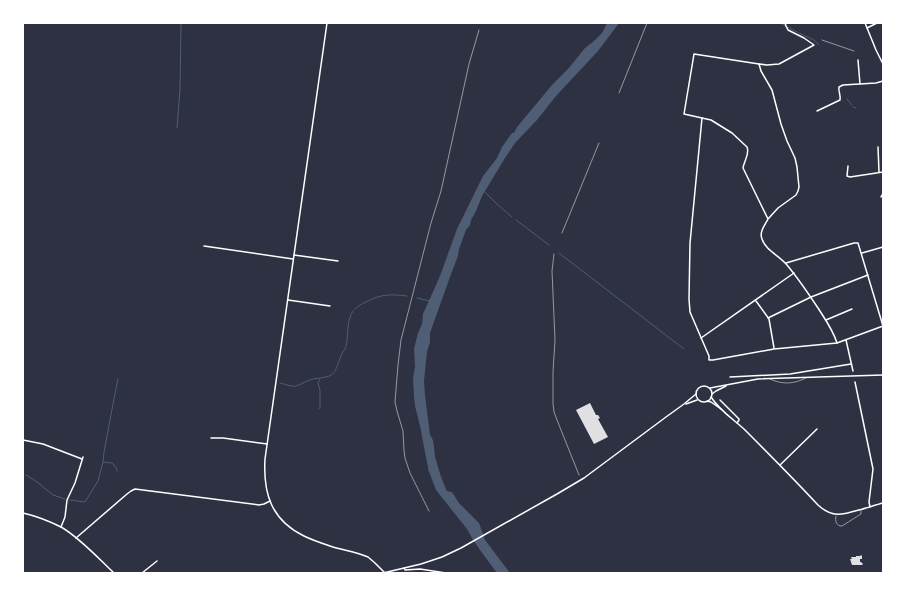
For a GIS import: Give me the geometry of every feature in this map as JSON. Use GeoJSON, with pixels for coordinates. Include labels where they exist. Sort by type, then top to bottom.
{"type":"FeatureCollection","features":[{"type":"Feature","properties":{"kind":"street"},"geometry":{"type":"LineString","coordinates":[[326,23],[264,477],[267,493],[275,511],[281,519],[302,536],[368,557],[384,573],[432,561],[461,548],[578,482],[684,404],[696,394],[697,389],[701,386],[710,388],[750,380],[883,375]]}},
{"type":"Feature","properties":{"kind":"street"},"geometry":{"type":"LineString","coordinates":[[768,219],[743,168],[748,153],[747,147],[732,133],[711,120],[684,114],[694,54],[767,65],[779,64],[814,44],[788,30],[785,23]]}},
{"type":"Feature","properties":{"kind":"street"},"geometry":{"type":"LineString","coordinates":[[865,23],[883,64]]}},
{"type":"Feature","properties":{"kind":"street"},"geometry":{"type":"LineString","coordinates":[[867,28],[877,23]]}},
{"type":"Feature","properties":{"kind":"street"},"geometry":{"type":"LineString","coordinates":[[858,60],[860,84]]}},
{"type":"Feature","properties":{"kind":"street"},"geometry":{"type":"LineString","coordinates":[[759,64],[761,71],[772,90],[781,124],[797,167],[799,187],[796,195],[778,208],[768,219],[763,228],[761,235],[762,240],[770,251],[786,263],[794,273],[826,320],[837,342]]}},
{"type":"Feature","properties":{"kind":"street"},"geometry":{"type":"LineString","coordinates":[[817,111],[840,100],[838,90],[839,87],[883,81]]}},
{"type":"Feature","properties":{"kind":"street"},"geometry":{"type":"LineString","coordinates":[[702,118],[690,242],[689,300],[690,312],[709,356],[709,360],[774,349],[837,342],[883,326],[858,242],[786,263]]}},
{"type":"Feature","properties":{"kind":"street"},"geometry":{"type":"LineString","coordinates":[[878,147],[879,172]]}},
{"type":"Feature","properties":{"kind":"street"},"geometry":{"type":"LineString","coordinates":[[848,166],[847,176],[850,177],[883,172]]}},
{"type":"Feature","properties":{"kind":"street"},"geometry":{"type":"LineString","coordinates":[[204,246],[293,259]]}},
{"type":"Feature","properties":{"kind":"street"},"geometry":{"type":"LineString","coordinates":[[861,253],[883,247]]}},
{"type":"Feature","properties":{"kind":"street"},"geometry":{"type":"LineString","coordinates":[[294,255],[338,261]]}},
{"type":"Feature","properties":{"kind":"street"},"geometry":{"type":"LineString","coordinates":[[701,338],[794,273]]}},
{"type":"Feature","properties":{"kind":"street"},"geometry":{"type":"LineString","coordinates":[[768,318],[811,297],[868,275]]}},
{"type":"Feature","properties":{"kind":"street"},"geometry":{"type":"LineString","coordinates":[[288,300],[330,306]]}},
{"type":"Feature","properties":{"kind":"street"},"geometry":{"type":"LineString","coordinates":[[756,301],[769,319],[774,349]]}},
{"type":"Feature","properties":{"kind":"street"},"geometry":{"type":"LineString","coordinates":[[826,320],[852,309]]}},
{"type":"Feature","properties":{"kind":"street"},"geometry":{"type":"LineString","coordinates":[[846,340],[853,371]]}},
{"type":"Feature","properties":{"kind":"street"},"geometry":{"type":"LineString","coordinates":[[730,377],[790,374],[851,364]]}},
{"type":"Feature","properties":{"kind":"street"},"geometry":{"type":"LineString","coordinates":[[855,382],[873,469],[869,502],[870,507]]}},
{"type":"Feature","properties":{"kind":"street"},"geometry":{"type":"LineString","coordinates":[[707,401],[716,391],[728,385]]}},
{"type":"Feature","properties":{"kind":"street"},"geometry":{"type":"LineString","coordinates":[[710,388],[712,396],[722,410]]}},
{"type":"Feature","properties":{"kind":"street"},"geometry":{"type":"LineString","coordinates":[[696,394],[698,400]]}},
{"type":"Feature","properties":{"kind":"street"},"geometry":{"type":"LineString","coordinates":[[684,404],[698,400],[702,402],[707,401],[711,402],[722,410],[780,465],[822,508],[830,513],[844,515],[883,503]]}},
{"type":"Feature","properties":{"kind":"street"},"geometry":{"type":"LineString","coordinates":[[720,400],[739,419],[737,423]]}},
{"type":"Feature","properties":{"kind":"street"},"geometry":{"type":"LineString","coordinates":[[780,465],[817,429]]}},
{"type":"Feature","properties":{"kind":"street"},"geometry":{"type":"LineString","coordinates":[[211,438],[223,438],[268,444]]}},
{"type":"Feature","properties":{"kind":"street"},"geometry":{"type":"LineString","coordinates":[[23,440],[43,444],[82,458],[75,483],[67,500],[65,517],[61,527]]}},
{"type":"Feature","properties":{"kind":"street"},"geometry":{"type":"LineString","coordinates":[[76,538],[127,494],[135,489],[259,505],[270,501]]}},
{"type":"Feature","properties":{"kind":"street"},"geometry":{"type":"LineString","coordinates":[[23,513],[61,527],[76,538],[114,573]]}},
{"type":"Feature","properties":{"kind":"street"},"geometry":{"type":"LineString","coordinates":[[142,573],[157,561]]}},
{"type":"Feature","properties":{"kind":"street"},"geometry":{"type":"LineString","coordinates":[[404,568],[404,570],[409,573]]}},
{"type":"Feature","properties":{"kind":"street"},"geometry":{"type":"LineString","coordinates":[[407,571],[420,569],[446,573]]}},
{"type":"Feature","properties":{"kind":"lane"},"geometry":{"type":"LineString","coordinates":[[822,40],[854,51]]}},
{"type":"Feature","properties":{"kind":"lane"},"geometry":{"type":"LineString","coordinates":[[769,379],[779,383],[797,382],[807,378]]}},
{"type":"Feature","properties":{"kind":"lane"},"geometry":{"type":"LineString","coordinates":[[836,514],[837,524],[842,526],[860,514],[861,510]]}},
{"type":"Feature","properties":{"kind":"path"},"geometry":{"type":"LineString","coordinates":[[619,92],[647,23]]}},
{"type":"Feature","properties":{"kind":"path"},"geometry":{"type":"LineString","coordinates":[[428,511],[405,458],[403,432],[395,402],[398,365],[401,340],[440,191],[469,64],[479,30]]}},
{"type":"Feature","properties":{"kind":"path"},"geometry":{"type":"LineString","coordinates":[[562,233],[599,143]]}},
{"type":"Feature","properties":{"kind":"path"},"geometry":{"type":"LineString","coordinates":[[554,254],[552,271],[555,340],[553,404],[554,412],[579,475]]}},
{"type":"Feature","properties":{"kind":"water"},"geometry":{"type":"Polygon","coordinates":[[[607,23],[619,23],[598,51],[515,143],[482,196],[470,225],[466,230],[430,333],[424,381],[430,435],[433,441],[435,457],[447,491],[452,492],[459,503],[479,523],[485,540],[510,573],[497,573],[467,529],[436,490],[428,469],[415,406],[413,378],[415,367],[414,349],[422,324],[423,314],[440,276],[457,229],[483,176],[497,158],[502,147],[512,133],[514,133],[517,127],[552,85],[568,69],[585,48],[602,33],[607,23]]]}},
{"type":"Feature","properties":{"kind":"building"},"geometry":{"type":"Polygon","coordinates":[[[590,403],[596,415],[600,418],[598,419],[608,437],[594,444],[576,410],[590,403]]]}},
{"type":"Feature","properties":{"kind":"building"},"geometry":{"type":"Polygon","coordinates":[[[861,555],[862,559],[860,559],[860,562],[863,564],[852,565],[850,559],[852,559],[851,557],[861,555]]]}},
{"type":"Feature","properties":{"kind":"waterway"},"geometry":{"type":"LineString","coordinates":[[177,128],[180,89],[181,23]]}},
{"type":"Feature","properties":{"kind":"waterway"},"geometry":{"type":"LineString","coordinates":[[780,23],[797,32]]}},
{"type":"Feature","properties":{"kind":"waterway"},"geometry":{"type":"LineString","coordinates":[[799,33],[814,40],[819,45]]}},
{"type":"Feature","properties":{"kind":"waterway"},"geometry":{"type":"LineString","coordinates":[[847,99],[852,105]]}},
{"type":"Feature","properties":{"kind":"waterway"},"geometry":{"type":"LineString","coordinates":[[485,192],[512,217]]}},
{"type":"Feature","properties":{"kind":"waterway"},"geometry":{"type":"LineString","coordinates":[[516,220],[549,245]]}},
{"type":"Feature","properties":{"kind":"waterway"},"geometry":{"type":"LineString","coordinates":[[559,253],[684,349]]}},
{"type":"Feature","properties":{"kind":"waterway"},"geometry":{"type":"LineString","coordinates":[[355,309],[371,299],[381,296],[407,296]]}},
{"type":"Feature","properties":{"kind":"waterway"},"geometry":{"type":"LineString","coordinates":[[417,298],[430,301]]}},
{"type":"Feature","properties":{"kind":"waterway"},"geometry":{"type":"LineString","coordinates":[[280,383],[296,386],[313,379],[326,377],[333,374],[346,345],[349,322],[353,311]]}},
{"type":"Feature","properties":{"kind":"waterway"},"geometry":{"type":"LineString","coordinates":[[69,500],[85,502],[98,481],[103,462],[118,379]]}},
{"type":"Feature","properties":{"kind":"waterway"},"geometry":{"type":"LineString","coordinates":[[319,409],[320,390],[318,383],[320,379]]}},
{"type":"Feature","properties":{"kind":"waterway"},"geometry":{"type":"LineString","coordinates":[[103,462],[112,463],[117,471]]}},
{"type":"Feature","properties":{"kind":"waterway"},"geometry":{"type":"LineString","coordinates":[[26,475],[53,495],[65,499]]}}]}
